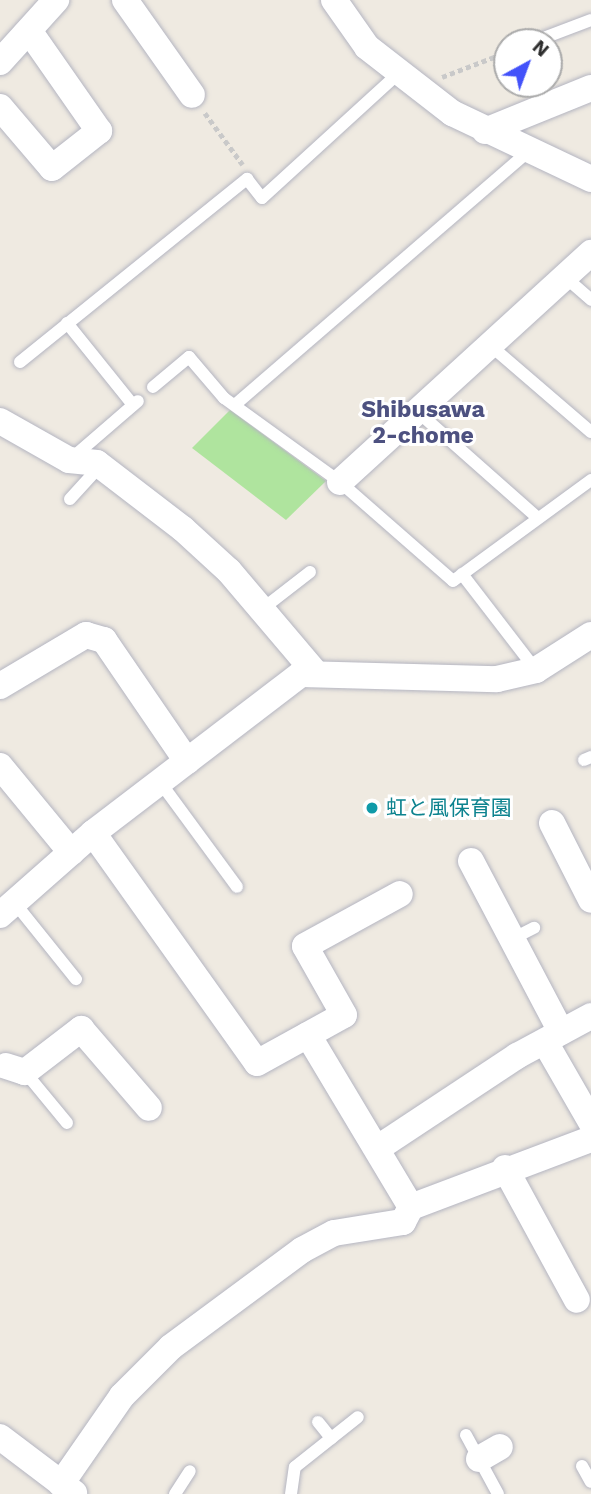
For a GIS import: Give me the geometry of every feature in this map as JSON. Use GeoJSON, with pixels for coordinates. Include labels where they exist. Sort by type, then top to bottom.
{"type":"FeatureCollection","features":[{"type":"Feature","properties":{"kind":"street"},"geometry":{"type":"LineString","coordinates":[[0,62],[30,32],[56,0]]}},
{"type":"Feature","properties":{"kind":"street"},"geometry":{"type":"LineString","coordinates":[[125,0],[198,103]]}},
{"type":"Feature","properties":{"kind":"street"},"geometry":{"type":"LineString","coordinates":[[334,0],[367,47],[407,81],[485,131],[527,153],[591,179]]}},
{"type":"Feature","properties":{"kind":"street"},"geometry":{"type":"LineString","coordinates":[[0,107],[52,168],[99,131],[30,32]]}},
{"type":"Feature","properties":{"kind":"street"},"geometry":{"type":"LineString","coordinates":[[485,131],[591,88]]}},
{"type":"Feature","properties":{"kind":"street"},"geometry":{"type":"LineString","coordinates":[[340,482],[591,253]]}},
{"type":"Feature","properties":{"kind":"street"},"geometry":{"type":"LineString","coordinates":[[0,421],[69,460],[100,466],[210,554],[313,670]]}},
{"type":"Feature","properties":{"kind":"street"},"geometry":{"type":"LineString","coordinates":[[0,685],[86,635],[104,640],[187,761]]}},
{"type":"Feature","properties":{"kind":"street"},"geometry":{"type":"LineString","coordinates":[[7,908],[93,834],[187,761],[313,670],[497,679],[536,670],[591,635]]}},
{"type":"Feature","properties":{"kind":"street"},"geometry":{"type":"LineString","coordinates":[[0,766],[71,852]]}},
{"type":"Feature","properties":{"kind":"street"},"geometry":{"type":"LineString","coordinates":[[552,823],[585,871],[591,900]]}},
{"type":"Feature","properties":{"kind":"street"},"geometry":{"type":"LineString","coordinates":[[93,834],[257,1063],[344,1015],[305,946],[400,894]]}},
{"type":"Feature","properties":{"kind":"street"},"geometry":{"type":"LineString","coordinates":[[471,861],[523,933],[553,1037],[591,1122]]}},
{"type":"Feature","properties":{"kind":"street"},"geometry":{"type":"LineString","coordinates":[[378,1148],[553,1037],[591,1016]]}},
{"type":"Feature","properties":{"kind":"street"},"geometry":{"type":"LineString","coordinates":[[8,1067],[81,1029],[149,1108]]}},
{"type":"Feature","properties":{"kind":"street"},"geometry":{"type":"LineString","coordinates":[[308,1035],[411,1207]]}},
{"type":"Feature","properties":{"kind":"street"},"geometry":{"type":"LineString","coordinates":[[0,1437],[69,1489],[122,1396],[171,1347],[302,1250],[334,1233],[403,1222],[411,1207],[505,1168],[591,1139]]}},
{"type":"Feature","properties":{"kind":"street"},"geometry":{"type":"LineString","coordinates":[[505,1168],[576,1301]]}},
{"type":"Feature","properties":{"kind":"lane"},"geometry":{"type":"LineString","coordinates":[[563,31],[591,20]]}},
{"type":"Feature","properties":{"kind":"lane"},"geometry":{"type":"LineString","coordinates":[[20,362],[247,180],[262,198],[407,81]]}},
{"type":"Feature","properties":{"kind":"lane"},"geometry":{"type":"LineString","coordinates":[[237,403],[527,153]]}},
{"type":"Feature","properties":{"kind":"lane"},"geometry":{"type":"LineString","coordinates":[[565,277],[591,300]]}},
{"type":"Feature","properties":{"kind":"lane"},"geometry":{"type":"LineString","coordinates":[[67,323],[135,403],[69,460]]}},
{"type":"Feature","properties":{"kind":"lane"},"geometry":{"type":"LineString","coordinates":[[491,345],[591,432]]}},
{"type":"Feature","properties":{"kind":"lane"},"geometry":{"type":"LineString","coordinates":[[153,387],[189,357],[223,398],[237,403],[340,482],[453,581],[591,481]]}},
{"type":"Feature","properties":{"kind":"lane"},"geometry":{"type":"LineString","coordinates":[[418,412],[538,519]]}},
{"type":"Feature","properties":{"kind":"lane"},"geometry":{"type":"LineString","coordinates":[[70,499],[100,466]]}},
{"type":"Feature","properties":{"kind":"lane"},"geometry":{"type":"LineString","coordinates":[[260,611],[310,572]]}},
{"type":"Feature","properties":{"kind":"lane"},"geometry":{"type":"LineString","coordinates":[[463,574],[536,670]]}},
{"type":"Feature","properties":{"kind":"lane"},"geometry":{"type":"LineString","coordinates":[[160,782],[237,887]]}},
{"type":"Feature","properties":{"kind":"lane"},"geometry":{"type":"LineString","coordinates":[[7,908],[76,979]]}},
{"type":"Feature","properties":{"kind":"lane"},"geometry":{"type":"LineString","coordinates":[[8,1067],[67,1123]]}},
{"type":"Feature","properties":{"kind":"lane"},"geometry":{"type":"LineString","coordinates":[[291,1494],[295,1467],[358,1417]]}},
{"type":"Feature","properties":{"kind":"lane"},"geometry":{"type":"LineString","coordinates":[[318,1422],[331,1438]]}},
{"type":"Feature","properties":{"kind":"lane"},"geometry":{"type":"LineString","coordinates":[[466,1435],[489,1453],[498,1494]]}},
{"type":"Feature","properties":{"kind":"lane"},"geometry":{"type":"LineString","coordinates":[[582,1466],[591,1482]]}},
{"type":"Feature","properties":{"kind":"lane"},"geometry":{"type":"LineString","coordinates":[[175,1494],[190,1471]]}},
{"type":"Feature","properties":{"kind":"path"},"geometry":{"type":"LineString","coordinates":[[407,81],[493,56]]}},
{"type":"Feature","properties":{"kind":"path"},"geometry":{"type":"LineString","coordinates":[[198,103],[247,180]]}},
{"type":"Feature","properties":{"kind":"green space"},"geometry":{"type":"Polygon","coordinates":[[[230,410],[326,481],[286,520],[192,448],[230,410]]]}},
{"type":"Feature","properties":{"kind":"place","name":"虹と風保育園"},"geometry":{"type":"Point","coordinates":[372,808]}},
{"type":"Feature","properties":{"kind":"district","name":"Shibusawa 2-chome"},"geometry":{"type":"Point","coordinates":[423,423]}}]}
